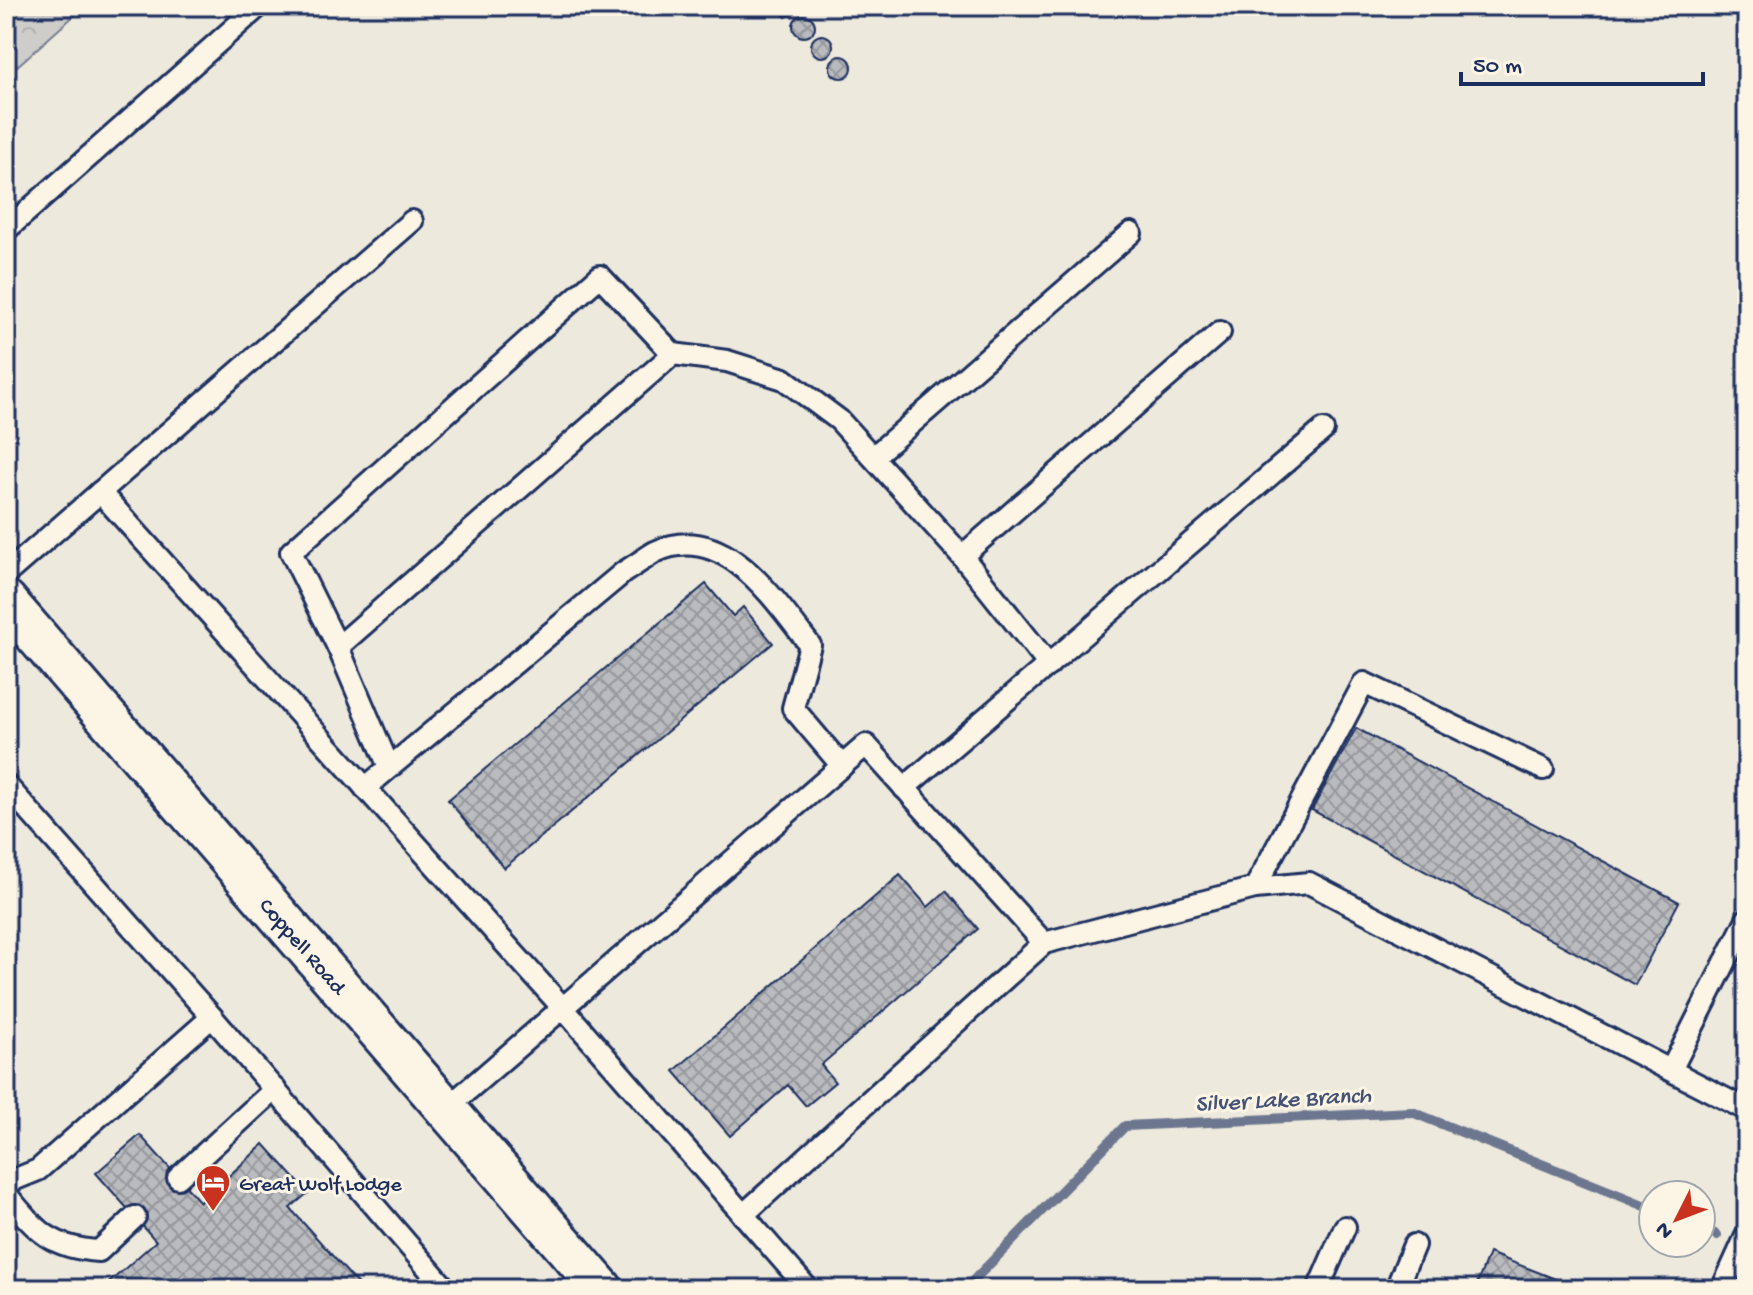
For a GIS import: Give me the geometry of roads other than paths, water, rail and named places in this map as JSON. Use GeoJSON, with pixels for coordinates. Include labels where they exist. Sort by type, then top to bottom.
{"type":"FeatureCollection","features":[{"type":"Feature","properties":{"kind":"street","name":"Coppell Road"},"geometry":{"type":"LineString","coordinates":[[6,601],[602,1289]]}},
{"type":"Feature","properties":{"kind":"lane"},"geometry":{"type":"LineString","coordinates":[[6,230],[259,6]]}},
{"type":"Feature","properties":{"kind":"lane"},"geometry":{"type":"LineString","coordinates":[[6,574],[412,221]]}},
{"type":"Feature","properties":{"kind":"lane"},"geometry":{"type":"LineString","coordinates":[[873,457],[1131,233]]}},
{"type":"Feature","properties":{"kind":"lane"},"geometry":{"type":"LineString","coordinates":[[389,767],[338,647],[291,552],[600,276],[673,354],[727,361],[784,379],[839,420],[962,556],[1049,665]]}},
{"type":"Feature","properties":{"kind":"lane"},"geometry":{"type":"LineString","coordinates":[[962,556],[1220,332]]}},
{"type":"Feature","properties":{"kind":"lane"},"geometry":{"type":"LineString","coordinates":[[338,647],[673,354]]}},
{"type":"Feature","properties":{"kind":"lane"},"geometry":{"type":"LineString","coordinates":[[904,788],[1323,430]]}},
{"type":"Feature","properties":{"kind":"lane"},"geometry":{"type":"LineString","coordinates":[[100,492],[563,1008],[808,1289]]}},
{"type":"Feature","properties":{"kind":"lane"},"geometry":{"type":"LineString","coordinates":[[365,788],[624,572],[657,551],[689,544],[722,555],[751,571],[810,645],[793,708],[842,766]]}},
{"type":"Feature","properties":{"kind":"lane"},"geometry":{"type":"LineString","coordinates":[[1255,888],[1364,683],[1543,769]]}},
{"type":"Feature","properties":{"kind":"lane"},"geometry":{"type":"LineString","coordinates":[[446,1109],[866,745],[1044,943]]}},
{"type":"Feature","properties":{"kind":"lane"},"geometry":{"type":"LineString","coordinates":[[6,785],[275,1089],[446,1289]]}},
{"type":"Feature","properties":{"kind":"lane"},"geometry":{"type":"LineString","coordinates":[[743,1215],[1044,943],[1255,888],[1309,883],[1747,1110]]}},
{"type":"Feature","properties":{"kind":"lane"},"geometry":{"type":"LineString","coordinates":[[1671,1070],[1747,919]]}},
{"type":"Feature","properties":{"kind":"lane"},"geometry":{"type":"LineString","coordinates":[[6,1183],[38,1170],[212,1017]]}},
{"type":"Feature","properties":{"kind":"lane"},"geometry":{"type":"LineString","coordinates":[[178,1178],[275,1089]]}},
{"type":"Feature","properties":{"kind":"lane"},"geometry":{"type":"LineString","coordinates":[[6,1194],[40,1234],[72,1250],[99,1251],[135,1217]]}},
{"type":"Feature","properties":{"kind":"lane"},"geometry":{"type":"LineString","coordinates":[[1318,1289],[1345,1227]]}},
{"type":"Feature","properties":{"kind":"lane"},"geometry":{"type":"LineString","coordinates":[[1722,1289],[1747,1234]]}},
{"type":"Feature","properties":{"kind":"lane"},"geometry":{"type":"LineString","coordinates":[[1396,1289],[1414,1245]]}},
{"type":"Feature","properties":{"kind":"waterway","name":"Silver Lake Branch"},"geometry":{"type":"LineString","coordinates":[[965,1289],[1125,1126],[1412,1112],[1637,1203]]}},
{"type":"Feature","properties":{"kind":"place","name":"Great Wolf Lodge"},"geometry":{"type":"Point","coordinates":[213,1213]}}]}
